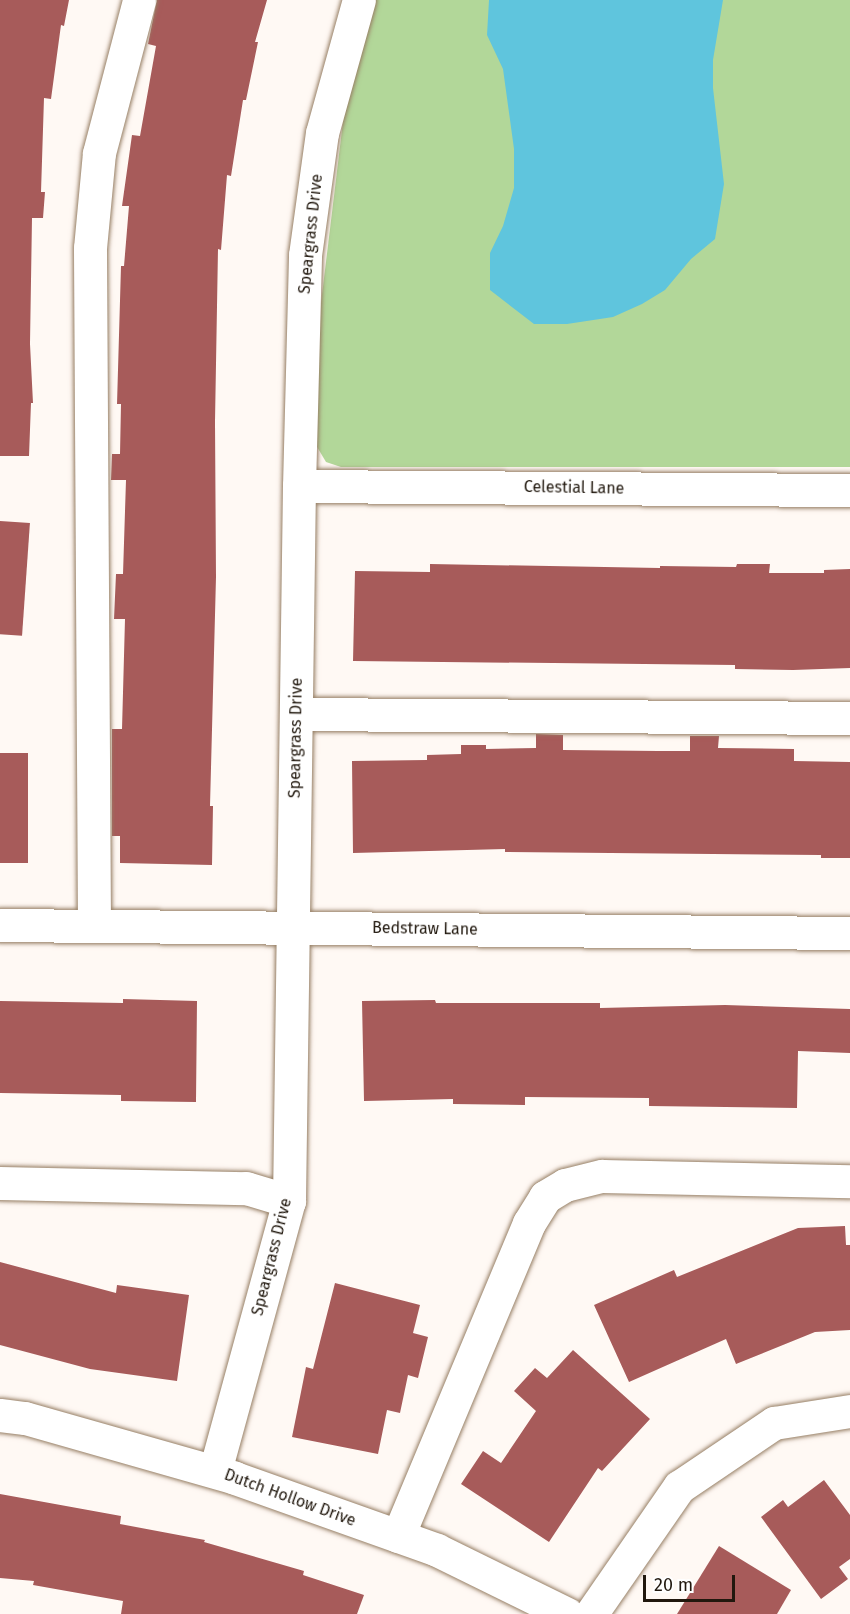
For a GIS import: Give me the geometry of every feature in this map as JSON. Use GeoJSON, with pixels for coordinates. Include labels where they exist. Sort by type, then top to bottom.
{"type":"FeatureCollection","features":[{"type":"Feature","properties":{"kind":"street"},"geometry":{"type":"LineString","coordinates":[[94,926],[90,248],[99,153],[139,0]]}},
{"type":"Feature","properties":{"kind":"street","name":"Speargrass Drive"},"geometry":{"type":"LineString","coordinates":[[214,1471],[289,1201],[295,928],[299,486],[305,255],[322,133],[358,0]]}},
{"type":"Feature","properties":{"kind":"street","name":"Celestial Lane"},"geometry":{"type":"LineString","coordinates":[[299,486],[850,490]]}},
{"type":"Feature","properties":{"kind":"street"},"geometry":{"type":"LineString","coordinates":[[297,714],[850,717]]}},
{"type":"Feature","properties":{"kind":"street","name":"Bedstraw Lane"},"geometry":{"type":"LineString","coordinates":[[0,926],[850,933]]}},
{"type":"Feature","properties":{"kind":"street"},"geometry":{"type":"LineString","coordinates":[[398,1536],[529,1223],[545,1197],[564,1185],[602,1176],[850,1181]]}},
{"type":"Feature","properties":{"kind":"street"},"geometry":{"type":"LineString","coordinates":[[0,1183],[246,1188],[289,1201]]}},
{"type":"Feature","properties":{"kind":"street"},"geometry":{"type":"LineString","coordinates":[[591,1614],[679,1487],[774,1423],[850,1412]]}},
{"type":"Feature","properties":{"kind":"street","name":"Dutch Hollow Drive"},"geometry":{"type":"LineString","coordinates":[[0,1415],[26,1419],[214,1471],[437,1550],[567,1614]]}},
{"type":"Feature","properties":{"kind":"green space"},"geometry":{"type":"Polygon","coordinates":[[[374,0],[850,0],[850,467],[341,467],[326,462],[313,440],[321,303],[346,97],[374,0]]]}},
{"type":"Feature","properties":{"kind":"water"},"geometry":{"type":"Polygon","coordinates":[[[489,0],[723,0],[713,60],[713,88],[724,184],[715,239],[691,259],[665,290],[642,304],[613,317],[567,324],[534,324],[490,290],[490,253],[503,226],[514,188],[514,149],[503,69],[487,35],[489,0]]]}},
{"type":"Feature","properties":{"kind":"building"},"geometry":{"type":"Polygon","coordinates":[[[0,0],[69,0],[64,26],[61,25],[51,99],[44,98],[41,192],[45,192],[43,218],[32,218],[30,344],[33,403],[31,403],[29,456],[0,456],[0,0]]]}},
{"type":"Feature","properties":{"kind":"building"},"geometry":{"type":"Polygon","coordinates":[[[157,0],[267,0],[255,42],[258,42],[246,100],[243,100],[231,176],[227,175],[221,250],[218,249],[215,422],[216,577],[210,806],[213,806],[212,865],[120,863],[120,836],[112,836],[112,729],[122,729],[125,619],[114,619],[116,574],[123,574],[126,480],[111,480],[112,454],[120,454],[121,404],[117,404],[121,266],[124,266],[129,206],[122,206],[132,135],[140,136],[156,46],[148,44],[157,0]]]}},
{"type":"Feature","properties":{"kind":"building"},"geometry":{"type":"Polygon","coordinates":[[[0,521],[30,523],[22,636],[0,634],[0,521]]]}},
{"type":"Feature","properties":{"kind":"building"},"geometry":{"type":"Polygon","coordinates":[[[430,564],[660,568],[660,566],[736,567],[737,564],[770,564],[769,573],[824,573],[824,570],[850,569],[850,668],[793,670],[735,669],[735,665],[353,661],[355,571],[430,572],[430,564]]]}},
{"type":"Feature","properties":{"kind":"building"},"geometry":{"type":"Polygon","coordinates":[[[536,734],[563,735],[563,750],[690,751],[690,736],[719,736],[718,748],[794,749],[794,761],[850,762],[850,858],[821,858],[821,855],[505,852],[505,849],[353,853],[352,761],[427,760],[427,755],[461,754],[461,745],[486,745],[486,749],[536,748],[536,734]]]}},
{"type":"Feature","properties":{"kind":"building"},"geometry":{"type":"Polygon","coordinates":[[[0,753],[28,753],[28,863],[0,863],[0,753]]]}},
{"type":"Feature","properties":{"kind":"building"},"geometry":{"type":"Polygon","coordinates":[[[123,999],[197,1001],[196,1102],[121,1101],[121,1095],[0,1093],[0,1001],[123,1003],[123,999]]]}},
{"type":"Feature","properties":{"kind":"building"},"geometry":{"type":"Polygon","coordinates":[[[435,1000],[436,1003],[600,1003],[600,1008],[725,1005],[850,1009],[850,1053],[798,1051],[797,1108],[649,1106],[649,1098],[525,1097],[525,1105],[453,1104],[453,1099],[364,1101],[362,1001],[435,1000]]]}},
{"type":"Feature","properties":{"kind":"building"},"geometry":{"type":"Polygon","coordinates":[[[845,1226],[846,1245],[850,1245],[850,1330],[815,1332],[736,1364],[726,1339],[629,1382],[594,1305],[674,1270],[677,1277],[798,1228],[845,1226]]]}},
{"type":"Feature","properties":{"kind":"building"},"geometry":{"type":"Polygon","coordinates":[[[0,1262],[116,1293],[117,1285],[189,1295],[177,1381],[90,1369],[0,1345],[0,1262]]]}},
{"type":"Feature","properties":{"kind":"building"},"geometry":{"type":"Polygon","coordinates":[[[335,1283],[420,1305],[413,1333],[428,1337],[418,1378],[408,1375],[400,1413],[387,1410],[378,1454],[292,1437],[306,1367],[313,1369],[335,1283]]]}},
{"type":"Feature","properties":{"kind":"building"},"geometry":{"type":"Polygon","coordinates":[[[573,1350],[650,1419],[602,1471],[598,1468],[549,1542],[461,1484],[483,1451],[501,1463],[536,1411],[514,1391],[535,1368],[547,1378],[573,1350]]]}},
{"type":"Feature","properties":{"kind":"building"},"geometry":{"type":"Polygon","coordinates":[[[824,1480],[850,1515],[850,1559],[839,1567],[848,1579],[821,1599],[761,1517],[783,1500],[788,1507],[824,1480]]]}},
{"type":"Feature","properties":{"kind":"building"},"geometry":{"type":"Polygon","coordinates":[[[0,1494],[121,1516],[120,1524],[205,1540],[204,1542],[304,1571],[303,1575],[364,1595],[357,1614],[121,1614],[123,1601],[33,1585],[34,1581],[0,1578],[0,1494]]]}},
{"type":"Feature","properties":{"kind":"building"},"geometry":{"type":"Polygon","coordinates":[[[719,1546],[791,1590],[777,1614],[677,1614],[719,1546]]]}}]}
